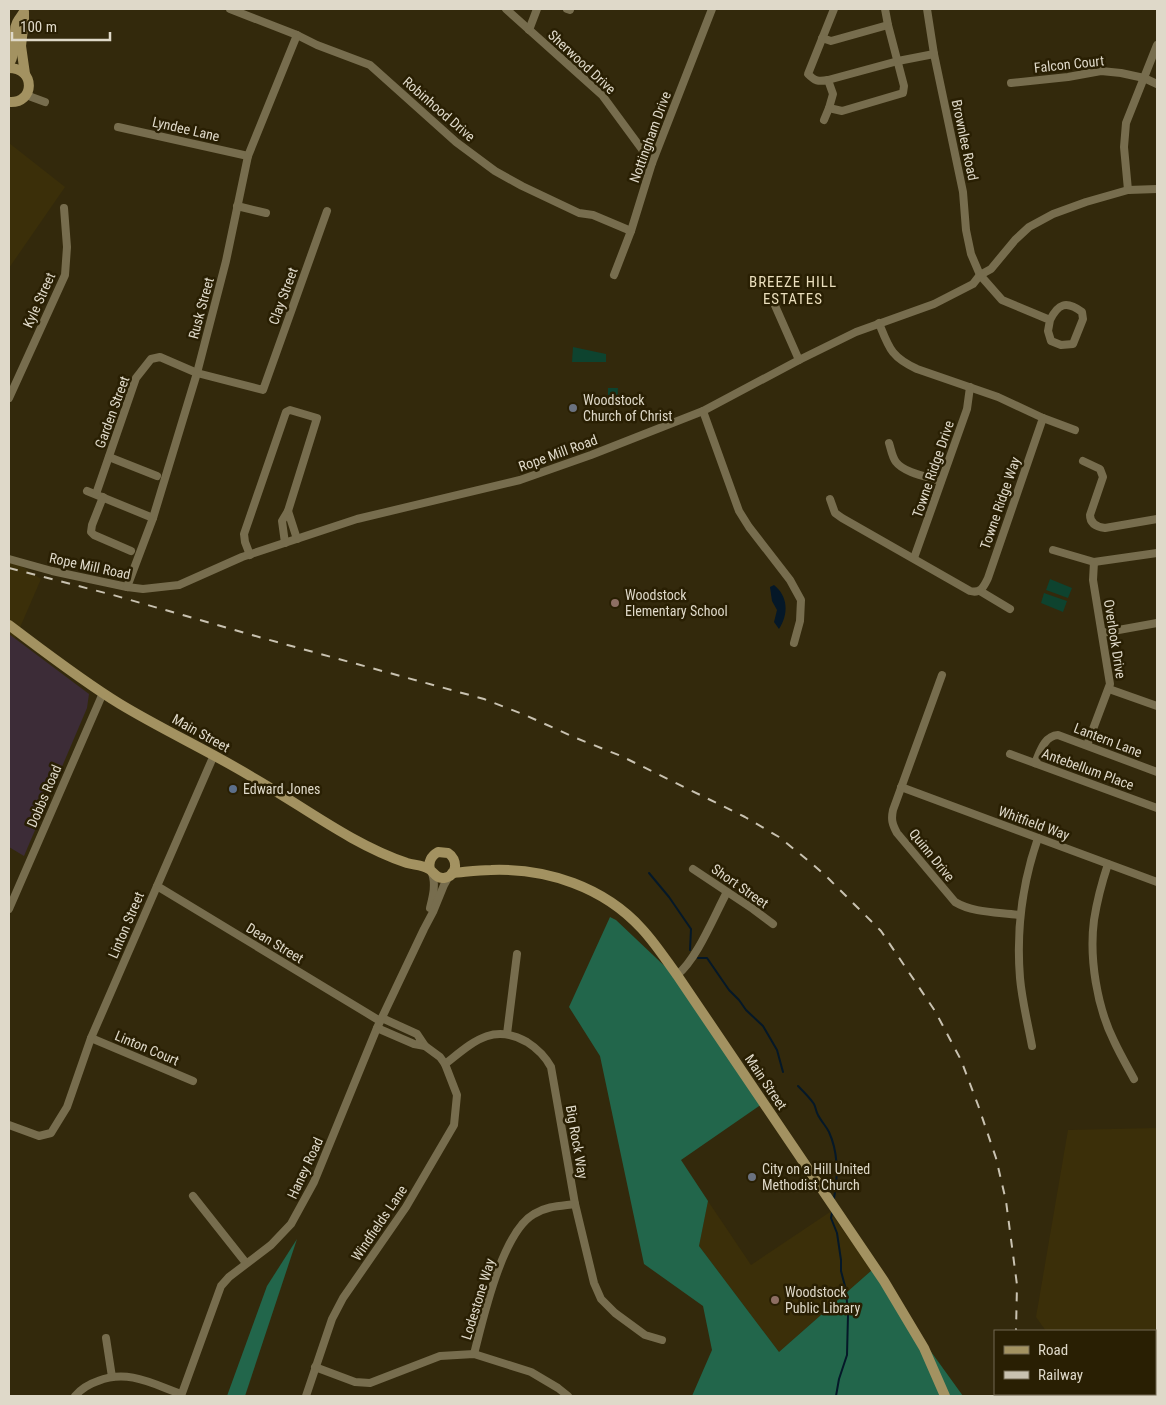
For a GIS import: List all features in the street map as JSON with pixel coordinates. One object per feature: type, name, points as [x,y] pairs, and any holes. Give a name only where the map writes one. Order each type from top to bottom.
[{"type":"main road","points":[[9,54],[18,21],[24,11]]},
{"type":"main road","points":[[10,104],[18,102],[26,95],[29,84],[25,74],[22,46],[24,11]]},
{"type":"main road","points":[[9,64],[14,53],[15,31]]},
{"type":"main road","points":[[9,68],[16,68],[25,74]]},
{"type":"main road","name":"Main Street","points":[[9,625],[121,705],[214,755],[364,845],[431,871],[439,878],[444,878],[451,874],[492,870]]},
{"type":"main road","name":"Main Street","points":[[390,855],[424,859],[445,852],[459,861],[492,870],[549,875],[600,894],[623,910],[641,928],[677,975],[884,1281],[924,1348],[945,1396]]},
{"type":"main road","points":[[431,871],[430,861],[436,854]]},
{"type":"main road","points":[[451,874],[456,866],[453,858]]},
{"type":"street","name":"Robinhood Drive","points":[[230,9],[246,12],[317,45],[370,65],[456,142],[495,171],[522,186],[579,212],[631,231]]},
{"type":"street","name":"Sherwood Drive","points":[[506,9],[602,95],[652,163]]},
{"type":"street","points":[[529,30],[537,9]]},
{"type":"street","name":"Nottingham Drive","points":[[614,275],[631,231],[652,163],[712,9]]},
{"type":"street","points":[[834,9],[808,74],[818,82],[898,61],[934,54]]},
{"type":"street","points":[[829,108],[842,111],[903,93],[904,86],[885,9]]},
{"type":"street","name":"Brownlee Road","points":[[927,9],[934,54],[963,192],[968,242],[980,275]]},
{"type":"street","points":[[822,38],[830,41],[888,25]]},
{"type":"street","name":"Rusk Street","points":[[126,588],[153,518],[197,373],[226,261],[248,156],[297,35]]},
{"type":"street","points":[[1128,190],[1124,147],[1126,123],[1157,46]]},
{"type":"street","name":"Falcon Court","points":[[1011,83],[1068,77],[1101,71],[1144,78],[1157,84]]},
{"type":"street","points":[[824,120],[833,94],[828,80]]},
{"type":"street","points":[[26,95],[45,102]]},
{"type":"street","name":"Lyndee Lane","points":[[118,127],[248,156]]},
{"type":"street","name":"Rope Mill Road","points":[[9,559],[126,588],[143,589],[180,585],[250,555],[357,519],[520,480],[591,455],[703,411],[856,332],[934,304],[974,284],[980,275],[991,269],[1015,240],[1029,227],[1054,214],[1128,190],[1157,189]]},
{"type":"street","points":[[237,206],[266,213]]},
{"type":"street","name":"Kyle Street","points":[[9,398],[64,274],[67,247],[64,208]]},
{"type":"street","name":"Clay Street","points":[[263,390],[327,211]]},
{"type":"street","points":[[980,275],[1002,300],[1050,320]]},
{"type":"street","points":[[773,301],[799,360]]},
{"type":"street","points":[[1064,305],[1073,305],[1082,312],[1083,319],[1073,344],[1061,345],[1051,341],[1048,330],[1050,320],[1055,310],[1064,305]]},
{"type":"street","points":[[879,323],[890,348],[900,360],[916,369],[998,397],[1043,418],[1075,430]]},
{"type":"street","name":"Garden Street","points":[[131,551],[90,532],[109,457],[136,378],[151,359],[160,357],[197,373],[263,390]]},
{"type":"street","name":"Towne Ridge Drive","points":[[914,558],[967,409],[970,387]]},
{"type":"street","points":[[250,555],[244,542],[244,534],[286,412],[290,410],[317,418],[288,510],[282,521],[285,543]]},
{"type":"street","points":[[703,411],[739,510],[749,527],[790,580],[801,600],[800,621],[794,643]]},
{"type":"street","name":"Towne Ridge Way","points":[[980,591],[988,578],[1043,418]]},
{"type":"street","points":[[889,443],[893,458],[900,466],[941,481]]},
{"type":"street","points":[[109,457],[156,476]]},
{"type":"street","points":[[1083,461],[1098,467],[1102,473],[1102,481],[1090,515],[1090,520],[1095,525],[1105,528],[1157,519]]},
{"type":"street","points":[[86,491],[153,518]]},
{"type":"street","points":[[830,499],[835,513],[842,518],[970,591],[975,593],[980,591],[1010,609]]},
{"type":"street","points":[[288,510],[297,539]]},
{"type":"street","points":[[1053,550],[1094,562],[1157,553]]},
{"type":"street","name":"Overlook Drive","points":[[1087,745],[1109,689],[1110,679],[1092,580],[1094,562]]},
{"type":"street","points":[[1102,632],[1157,624]]},
{"type":"street","name":"Quinn Drive","points":[[942,675],[893,810],[892,824],[897,833],[954,902],[966,907],[1020,914]]},
{"type":"street","points":[[1109,689],[1157,706]]},
{"type":"street","name":"Dobbs Road","points":[[9,909],[103,693]]},
{"type":"street","name":"Lantern Lane","points":[[1036,763],[1042,747],[1054,735],[1063,736],[1157,772]]},
{"type":"street","name":"Antebellum Place","points":[[1010,754],[1157,808]]},
{"type":"street","name":"Linton Street","points":[[9,1125],[39,1136],[51,1133],[67,1106],[91,1038],[214,755]]},
{"type":"street","name":"Whitfield Way","points":[[901,787],[1157,882]]},
{"type":"street","points":[[1032,1046],[1020,980],[1020,914],[1029,863],[1038,838]]},
{"type":"street","points":[[1108,864],[1094,921],[1095,973],[1099,996],[1113,1041],[1134,1079]]},
{"type":"street","name":"Short Street","points":[[693,868],[773,924]]},
{"type":"street","name":"Haney Road","points":[[424,929],[434,889],[431,871]]},
{"type":"street","name":"Haney Road","points":[[181,1395],[221,1286],[229,1276],[271,1245],[291,1224],[314,1182],[379,1022],[451,874]]},
{"type":"street","name":"Dean Street","points":[[157,886],[379,1022]]},
{"type":"street","points":[[677,975],[685,968],[693,955],[727,892]]},
{"type":"street","points":[[379,1022],[417,1034],[426,1046],[440,1057],[445,1064],[474,1042],[490,1035],[507,1034],[517,954]]},
{"type":"street","points":[[379,1022],[414,1044],[426,1046]]},
{"type":"street","name":"Big Rock Way","points":[[507,1034],[524,1040],[536,1048],[546,1058],[551,1067],[575,1204],[594,1283],[601,1299],[615,1313],[645,1335],[662,1340]]},
{"type":"street","name":"Linton Court","points":[[91,1038],[193,1081]]},
{"type":"street","name":"Windfields Lane","points":[[306,1396],[332,1319],[339,1305],[406,1207],[454,1125],[457,1096],[445,1064]]},
{"type":"street","points":[[193,1196],[246,1263]]},
{"type":"street","name":"Lodestone Way","points":[[474,1354],[491,1290],[508,1248],[519,1228],[532,1215],[550,1207],[575,1204]]},
{"type":"street","points":[[106,1338],[112,1377]]},
{"type":"street","points":[[315,1367],[355,1382],[370,1383],[440,1356],[474,1354],[530,1372],[568,1396]]},
{"type":"street","points":[[75,1396],[89,1384],[105,1378],[120,1376],[131,1376],[181,1395]]},
{"type":"shaded area","points":[[9,143],[65,187],[9,268]]},
{"type":"shaded area","points":[[9,558],[41,579],[15,639],[9,634]]},
{"type":"shaded area","points":[[9,634],[89,694],[87,708],[24,856],[9,847]]},
{"type":"shaded area","points":[[1157,1128],[1156,1376],[1156,1330],[1045,1330],[1036,1317],[1068,1130]]},
{"type":"shaded area","points":[[708,1201],[751,1265],[830,1212],[872,1270],[779,1352],[699,1246]]},
{"type":"green space","points":[[573,347],[606,354],[606,362],[572,362]]},
{"type":"green space","points":[[608,388],[618,388],[617,406],[608,406]]},
{"type":"green space","points":[[1050,579],[1072,588],[1068,598],[1046,590]]},
{"type":"green space","points":[[1044,593],[1067,601],[1063,612],[1041,603]]},
{"type":"green space","points":[[610,917],[616,920],[673,974],[762,1104],[681,1160],[708,1201],[699,1246],[779,1352],[872,1270],[963,1396],[692,1396],[712,1350],[703,1306],[644,1264],[600,1056],[569,1007]]},
{"type":"green space","points":[[297,1239],[245,1396],[227,1396],[267,1286]]},
{"type":"water","points":[[774,585],[782,594],[786,606],[779,629],[774,622],[777,610],[772,601],[770,587]]},
{"type":"waterway","points":[[649,873],[669,897],[691,929],[690,950]]},
{"type":"waterway","points":[[698,958],[707,958],[729,990],[763,1026],[777,1050],[783,1072]]},
{"type":"waterway","points":[[798,1086],[814,1104],[817,1114],[828,1130],[832,1140],[836,1165],[834,1198]]},
{"type":"waterway","points":[[832,1213],[831,1218],[837,1233],[841,1271],[846,1290],[848,1315],[847,1355],[839,1379],[836,1396]]},
{"type":"railway","points":[[9,568],[113,595],[484,699],[621,756],[745,817],[779,837],[826,876],[881,931],[935,1011],[961,1060],[996,1158],[1006,1201],[1017,1285],[1016,1330]]},
{"type":"place","name":"Woodstock Church of Christ","points":[[573,408]]},
{"type":"place","name":"Woodstock Elementary School","points":[[615,603]]},
{"type":"place","name":"Edward Jones","points":[[233,789]]},
{"type":"place","name":"City on a Hill United Methodist Church","points":[[752,1177]]},
{"type":"place","name":"Woodstock Public Library","points":[[775,1300]]},
{"type":"district","name":"BREEZE HILL ESTATES","points":[[793,290]]}]
